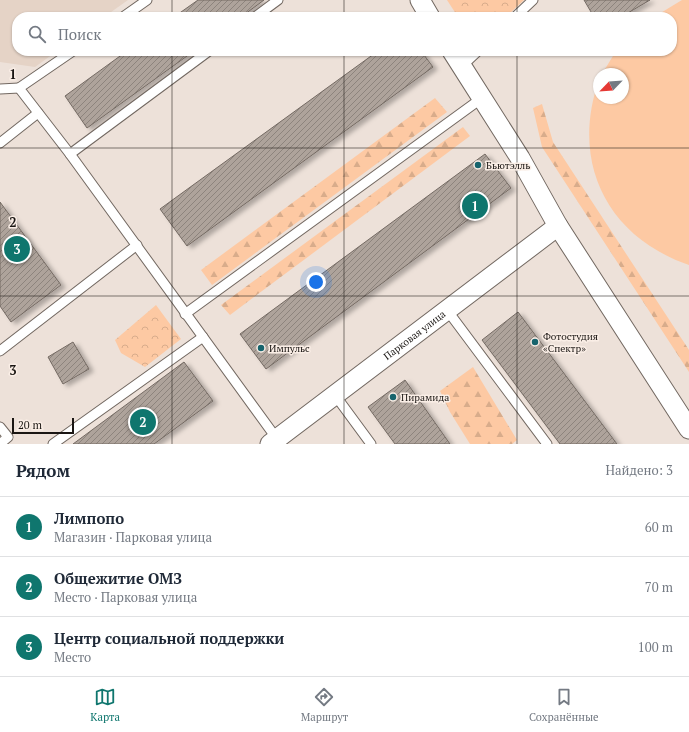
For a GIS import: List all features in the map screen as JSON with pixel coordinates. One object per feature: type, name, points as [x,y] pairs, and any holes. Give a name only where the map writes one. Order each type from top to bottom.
[{"type":"street","points":[[420,0],[427,12]]},
{"type":"street","points":[[457,59],[482,98],[558,226],[689,429]]},
{"type":"street","name":"Парковая улица","points":[[273,441],[558,226]]},
{"type":"lane","points":[[130,12],[147,0]]},
{"type":"lane","points":[[262,12],[278,0]]},
{"type":"lane","points":[[520,12],[533,0]]},
{"type":"lane","points":[[0,89],[19,88],[66,56]]},
{"type":"lane","points":[[70,154],[203,56]]},
{"type":"lane","points":[[19,88],[137,245],[185,314],[203,337],[273,441]]},
{"type":"lane","points":[[185,314],[482,98]]},
{"type":"lane","points":[[0,143],[38,113]]},
{"type":"lane","points":[[0,351],[137,245]]},
{"type":"lane","points":[[447,310],[546,444]]},
{"type":"lane","points":[[53,444],[203,337]]},
{"type":"lane","points":[[335,395],[371,444]]},
{"type":"lane","points":[[0,427],[8,437],[0,444]]},
{"type":"shaded area","points":[[0,0],[128,0],[111,12],[12,12],[12,56],[50,56],[35,67],[0,62]]},
{"type":"green space","points":[[447,0],[524,0],[511,12],[455,12]]},
{"type":"green space","points":[[682,0],[689,0],[689,265],[660,252],[636,236],[617,216],[602,193],[593,167],[589,140],[593,102],[593,104],[629,104],[629,68],[606,68],[613,56],[677,56],[677,12],[662,12]]},
{"type":"green space","points":[[435,98],[447,112],[212,285],[201,270]]},
{"type":"green space","points":[[542,104],[553,142],[689,350],[689,372],[542,147],[533,108]]},
{"type":"green space","points":[[463,127],[470,136],[230,315],[221,305]]},
{"type":"green space","points":[[156,305],[181,339],[145,367],[121,353],[115,340]]},
{"type":"green space","points":[[473,367],[517,440],[512,444],[470,444],[450,412],[440,391]]},
{"type":"building","points":[[198,0],[264,0],[248,12],[181,12]]},
{"type":"building","points":[[584,0],[650,0],[630,12],[591,12]]},
{"type":"building","points":[[120,56],[187,56],[87,128],[65,96]]},
{"type":"building","points":[[371,56],[425,56],[433,67],[187,246],[160,209]]},
{"type":"building","points":[[485,154],[511,188],[266,369],[240,334]]},
{"type":"building","points":[[0,202],[61,285],[11,322],[0,306]]},
{"type":"building","points":[[518,312],[617,444],[560,444],[482,340]]},
{"type":"building","points":[[73,342],[89,369],[63,384],[48,357]]},
{"type":"building","points":[[184,362],[213,401],[154,444],[73,444]]},
{"type":"building","points":[[405,380],[450,444],[395,444],[368,407]]},
{"type":"place","name":"Бьютэлль","points":[[478,165]]},
{"type":"place","name":"Лимпопо","points":[[475,206]]},
{"type":"place","name":"Центр социальной поддержки","points":[[17,249]]},
{"type":"place","name":"Фотостудия «Спектр»","points":[[535,342]]},
{"type":"place","name":"Импульс","points":[[261,348]]},
{"type":"place","name":"Пирамида","points":[[393,397]]},
{"type":"place","name":"Общежитие ОМЗ","points":[[143,422]]}]
